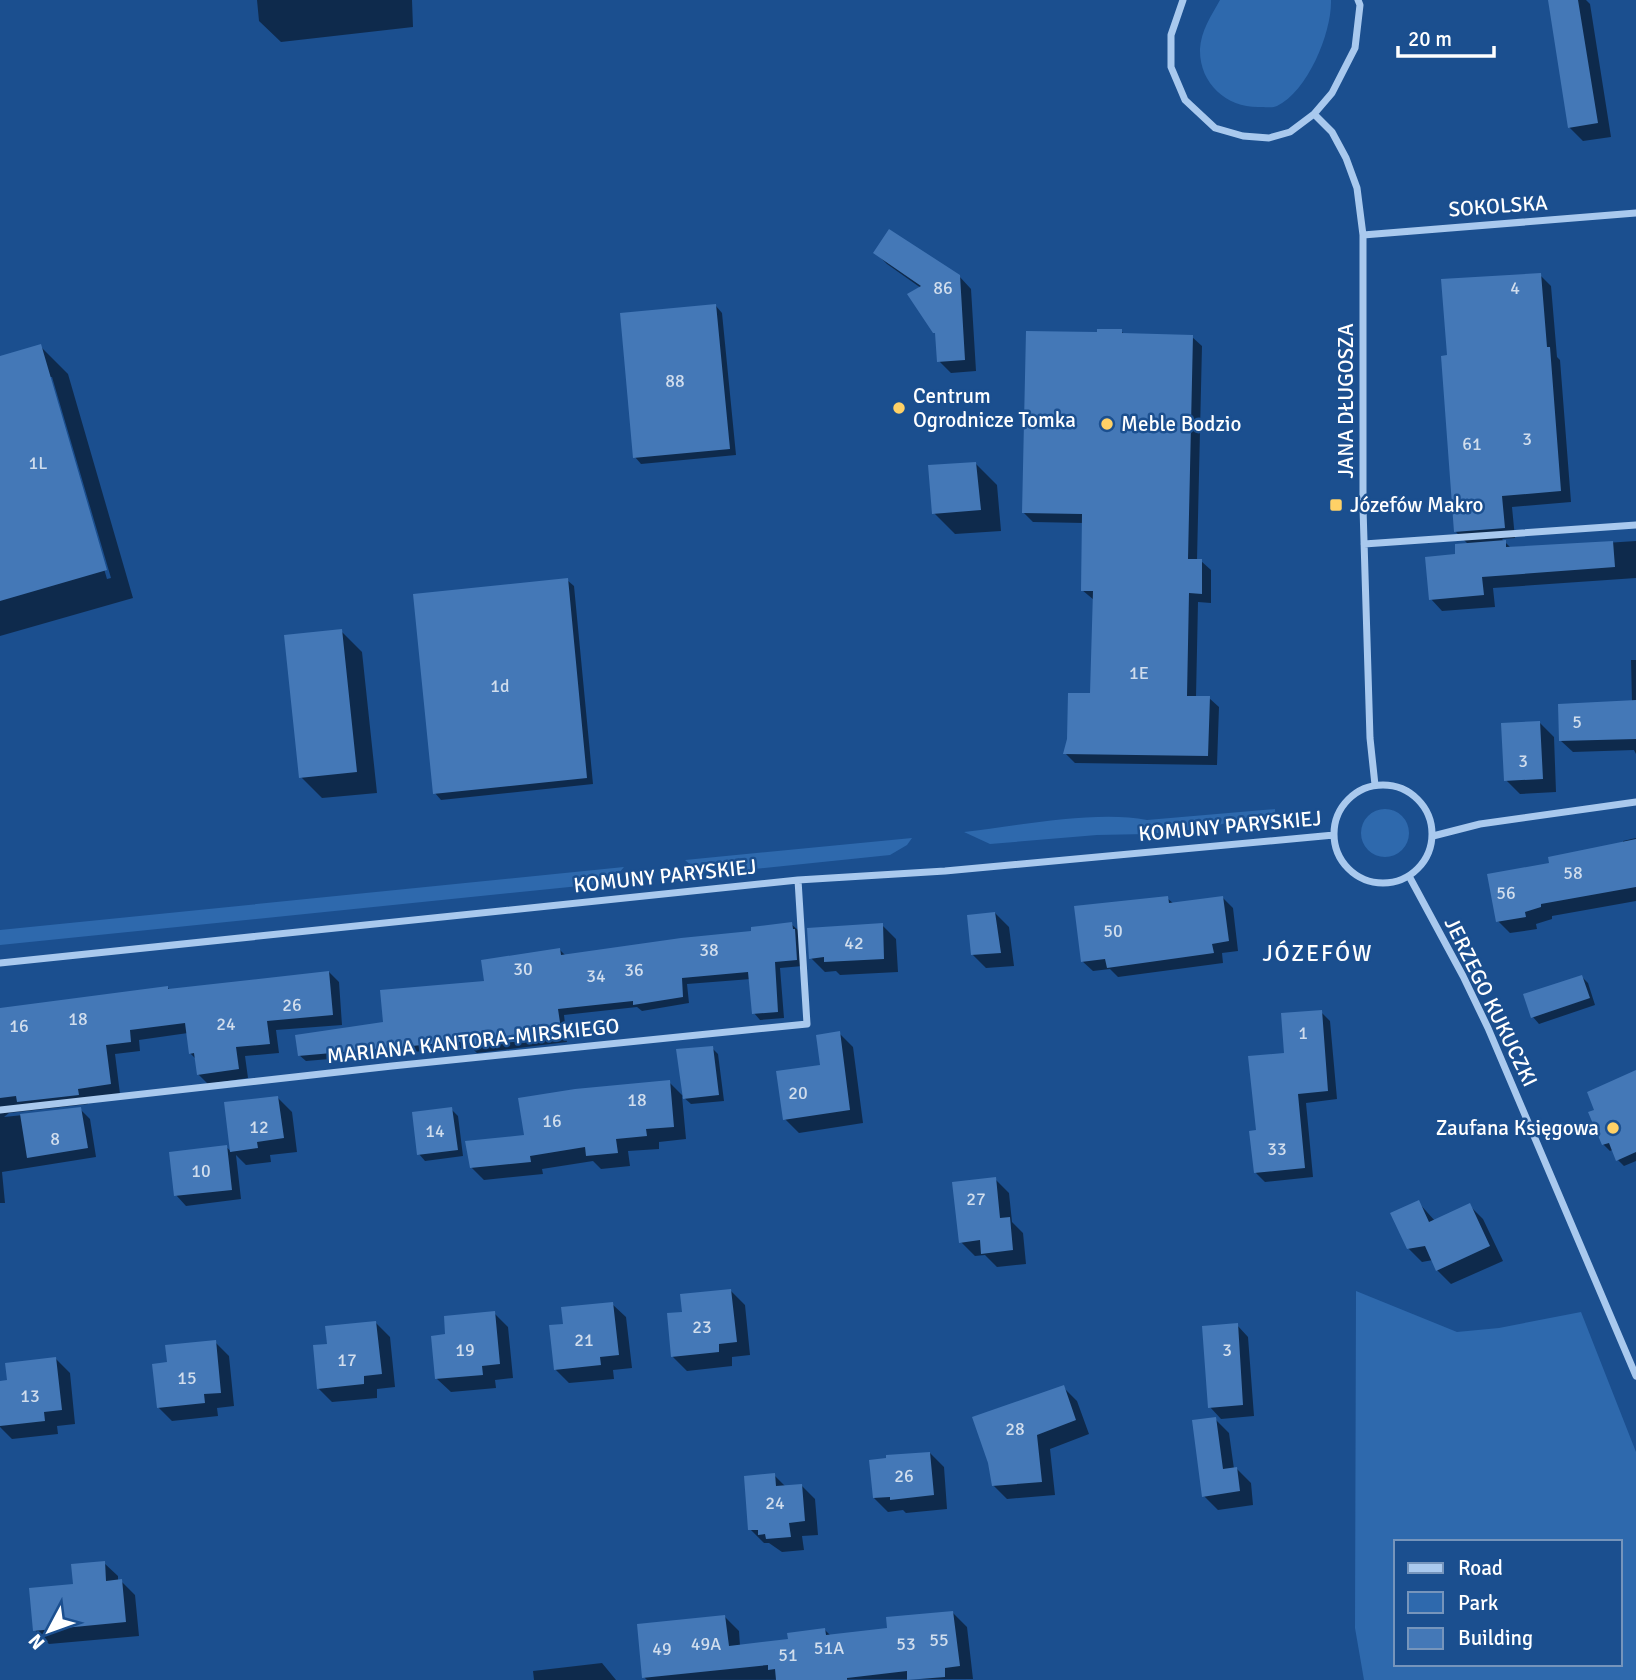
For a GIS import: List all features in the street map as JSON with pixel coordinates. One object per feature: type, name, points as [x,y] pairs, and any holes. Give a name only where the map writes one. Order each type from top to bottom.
[{"type":"street","points":[[1183,0],[1171,35],[1171,67],[1185,100],[1215,128],[1243,136],[1269,138],[1290,132],[1314,114],[1332,93],[1355,48],[1360,5],[1358,0]]},
{"type":"street","name":"JANA DŁUGOSZA","points":[[1314,114],[1332,132],[1346,158],[1357,188],[1363,235],[1364,544],[1370,738],[1375,785]]},
{"type":"street","name":"SOKOLSKA","points":[[1363,235],[1636,212]]},
{"type":"street","points":[[1364,544],[1636,525]]},
{"type":"street","points":[[1375,785],[1397,786],[1417,797],[1427,809],[1432,823],[1433,836],[1426,860],[1409,877],[1383,884],[1355,875],[1344,864],[1334,835],[1335,821],[1350,797],[1361,789],[1375,785]]},
{"type":"street","points":[[1433,836],[1480,824],[1636,802]]},
{"type":"street","name":"KOMUNY PARYSKIEJ","points":[[0,962],[798,880],[945,871],[1334,835]]},
{"type":"street","name":"JERZEGO KUKUCZKI","points":[[1409,877],[1463,976],[1494,1041],[1636,1376]]},
{"type":"street","name":"MARIANA KANTORA-MIRSKIEGO","points":[[0,1110],[392,1066],[807,1024],[798,880]]},
{"type":"green space","points":[[1220,0],[1331,0],[1323,44],[1316,59],[1299,88],[1277,106],[1250,107],[1238,104],[1218,92],[1204,73],[1200,49],[1202,36]]},
{"type":"green space","points":[[1275,809],[1275,813],[1207,828],[1147,834],[1097,835],[990,844],[964,832],[1081,818],[1127,817],[1147,820]]},
{"type":"green space","points":[[1385,809],[1402,816],[1409,833],[1402,850],[1385,857],[1368,850],[1361,833],[1368,816]]},
{"type":"green space","points":[[912,838],[907,845],[890,855],[716,873],[692,866],[685,860]]},
{"type":"green space","points":[[624,867],[618,874],[599,884],[0,945],[0,930]]},
{"type":"green space","points":[[1356,1291],[1457,1332],[1499,1328],[1581,1312],[1636,1452],[1636,1680],[1364,1680],[1355,1628]]},
{"type":"building","points":[[1548,0],[1578,0],[1598,123],[1568,128]]},
{"type":"building","points":[[889,229],[960,275],[965,360],[937,362],[935,333],[907,294],[921,286],[873,253]]},
{"type":"building","points":[[1541,273],[1547,347],[1550,347],[1561,491],[1502,496],[1505,528],[1454,532],[1441,356],[1447,355],[1441,279]]},
{"type":"building","points":[[716,304],[730,449],[633,458],[620,313]]},
{"type":"building","points":[[1097,329],[1122,329],[1122,333],[1193,335],[1188,559],[1202,559],[1202,594],[1189,593],[1187,696],[1210,696],[1208,756],[1063,754],[1067,739],[1068,693],[1090,693],[1093,591],[1081,591],[1082,514],[1022,513],[1026,331],[1097,332]]},
{"type":"building","points":[[41,344],[107,570],[0,601],[0,356]]},
{"type":"building","points":[[976,462],[981,510],[932,514],[928,465]]},
{"type":"building","points":[[1506,540],[1506,547],[1613,541],[1615,567],[1482,577],[1484,595],[1429,600],[1425,557],[1455,554],[1455,544]]},
{"type":"building","points":[[568,578],[587,778],[433,794],[413,594]]},
{"type":"building","points":[[342,629],[357,772],[299,778],[284,635]]},
{"type":"building","points":[[1636,700],[1636,739],[1559,741],[1558,704]]},
{"type":"building","points":[[1540,721],[1543,779],[1504,781],[1501,723]]},
{"type":"building","points":[[1636,839],[1636,887],[1541,904],[1541,907],[1525,912],[1526,917],[1496,922],[1487,874],[1549,863],[1548,857]]},
{"type":"building","points":[[1168,896],[1169,903],[1223,896],[1229,941],[1212,944],[1214,953],[1107,968],[1105,959],[1081,962],[1074,906]]},
{"type":"building","points":[[995,912],[1001,953],[971,955],[967,915]]},
{"type":"building","points":[[792,922],[797,960],[775,962],[778,1012],[752,1014],[748,972],[682,978],[683,997],[633,1005],[633,1001],[558,1009],[562,1036],[469,1047],[468,1041],[298,1056],[295,1035],[383,1022],[380,990],[484,981],[481,960],[560,948],[561,955],[751,931],[751,927]]},
{"type":"building","points":[[883,923],[884,959],[824,962],[824,957],[809,959],[807,928]]},
{"type":"building","points":[[329,971],[333,1015],[267,1021],[270,1044],[236,1047],[239,1069],[197,1075],[194,1053],[189,1054],[185,1023],[130,1030],[131,1042],[106,1045],[111,1084],[78,1089],[79,1095],[17,1102],[16,1096],[0,1098],[0,1008],[168,986],[168,989]]},
{"type":"building","points":[[1582,975],[1590,998],[1531,1018],[1523,994]]},
{"type":"building","points":[[1322,1010],[1328,1091],[1298,1094],[1305,1168],[1254,1173],[1249,1131],[1256,1130],[1248,1056],[1284,1053],[1281,1013]]},
{"type":"building","points":[[840,1031],[850,1110],[783,1120],[776,1071],[820,1065],[816,1035]]},
{"type":"building","points":[[713,1046],[719,1095],[683,1099],[676,1049]]},
{"type":"building","points":[[1636,1070],[1636,1152],[1616,1161],[1609,1143],[1602,1145],[1588,1112],[1594,1110],[1587,1092]]},
{"type":"building","points":[[670,1080],[674,1127],[646,1129],[647,1136],[616,1139],[618,1153],[586,1156],[585,1147],[530,1156],[531,1162],[470,1168],[465,1141],[524,1135],[518,1098],[575,1089]]},
{"type":"building","points":[[278,1096],[284,1138],[257,1142],[258,1148],[230,1152],[224,1102]]},
{"type":"building","points":[[81,1107],[88,1148],[27,1158],[20,1114]]},
{"type":"building","points":[[452,1107],[458,1150],[417,1155],[412,1112]]},
{"type":"building","points":[[227,1145],[232,1190],[174,1196],[169,1152]]},
{"type":"building","points":[[996,1177],[1000,1218],[1010,1217],[1013,1250],[981,1254],[980,1240],[959,1243],[952,1182]]},
{"type":"building","points":[[1419,1200],[1429,1222],[1470,1203],[1490,1246],[1436,1271],[1425,1246],[1407,1249],[1390,1213]]},
{"type":"building","points":[[731,1289],[737,1342],[719,1344],[719,1352],[671,1357],[667,1313],[682,1312],[680,1294]]},
{"type":"building","points":[[613,1302],[619,1355],[600,1357],[601,1365],[554,1370],[549,1325],[563,1324],[561,1307]]},
{"type":"building","points":[[495,1311],[500,1364],[482,1366],[483,1375],[435,1379],[431,1336],[445,1334],[444,1316]]},
{"type":"building","points":[[376,1321],[382,1374],[364,1376],[364,1384],[317,1389],[313,1345],[327,1344],[325,1326]]},
{"type":"building","points":[[1238,1323],[1243,1405],[1208,1408],[1202,1326]]},
{"type":"building","points":[[216,1340],[221,1393],[204,1394],[205,1403],[157,1408],[152,1364],[167,1362],[165,1345]]},
{"type":"building","points":[[56,1357],[62,1410],[44,1412],[45,1421],[0,1426],[0,1381],[7,1380],[5,1363]]},
{"type":"building","points":[[1064,1385],[1076,1420],[1037,1435],[1042,1482],[992,1486],[988,1463],[972,1417]]},
{"type":"building","points":[[1216,1417],[1223,1469],[1237,1467],[1240,1491],[1202,1497],[1192,1420]]},
{"type":"building","points":[[930,1452],[934,1495],[890,1500],[890,1497],[873,1498],[869,1460],[886,1458],[886,1455]]},
{"type":"building","points":[[775,1473],[776,1486],[802,1484],[805,1521],[789,1523],[791,1537],[766,1539],[765,1534],[758,1535],[758,1530],[748,1530],[744,1476]]},
{"type":"building","points":[[105,1561],[106,1581],[122,1579],[126,1622],[33,1631],[29,1588],[73,1584],[71,1564]]},
{"type":"building","points":[[953,1611],[960,1666],[945,1668],[945,1677],[907,1680],[907,1671],[847,1680],[776,1680],[775,1669],[768,1670],[768,1665],[642,1678],[637,1624],[725,1615],[729,1646],[788,1639],[787,1633],[825,1628],[826,1635],[887,1628],[886,1617]]},
{"type":"place","name":"Centrum Ogrodnicze Tomka","points":[[899,408]]},
{"type":"place","name":"Meble Bodzio","points":[[1107,424]]},
{"type":"place","name":"Józefów Makro","points":[[1336,505]]},
{"type":"place","name":"Zaufana Księgowa","points":[[1613,1128]]},
{"type":"district","name":"JÓZEFÓW","points":[[1318,953]]}]
